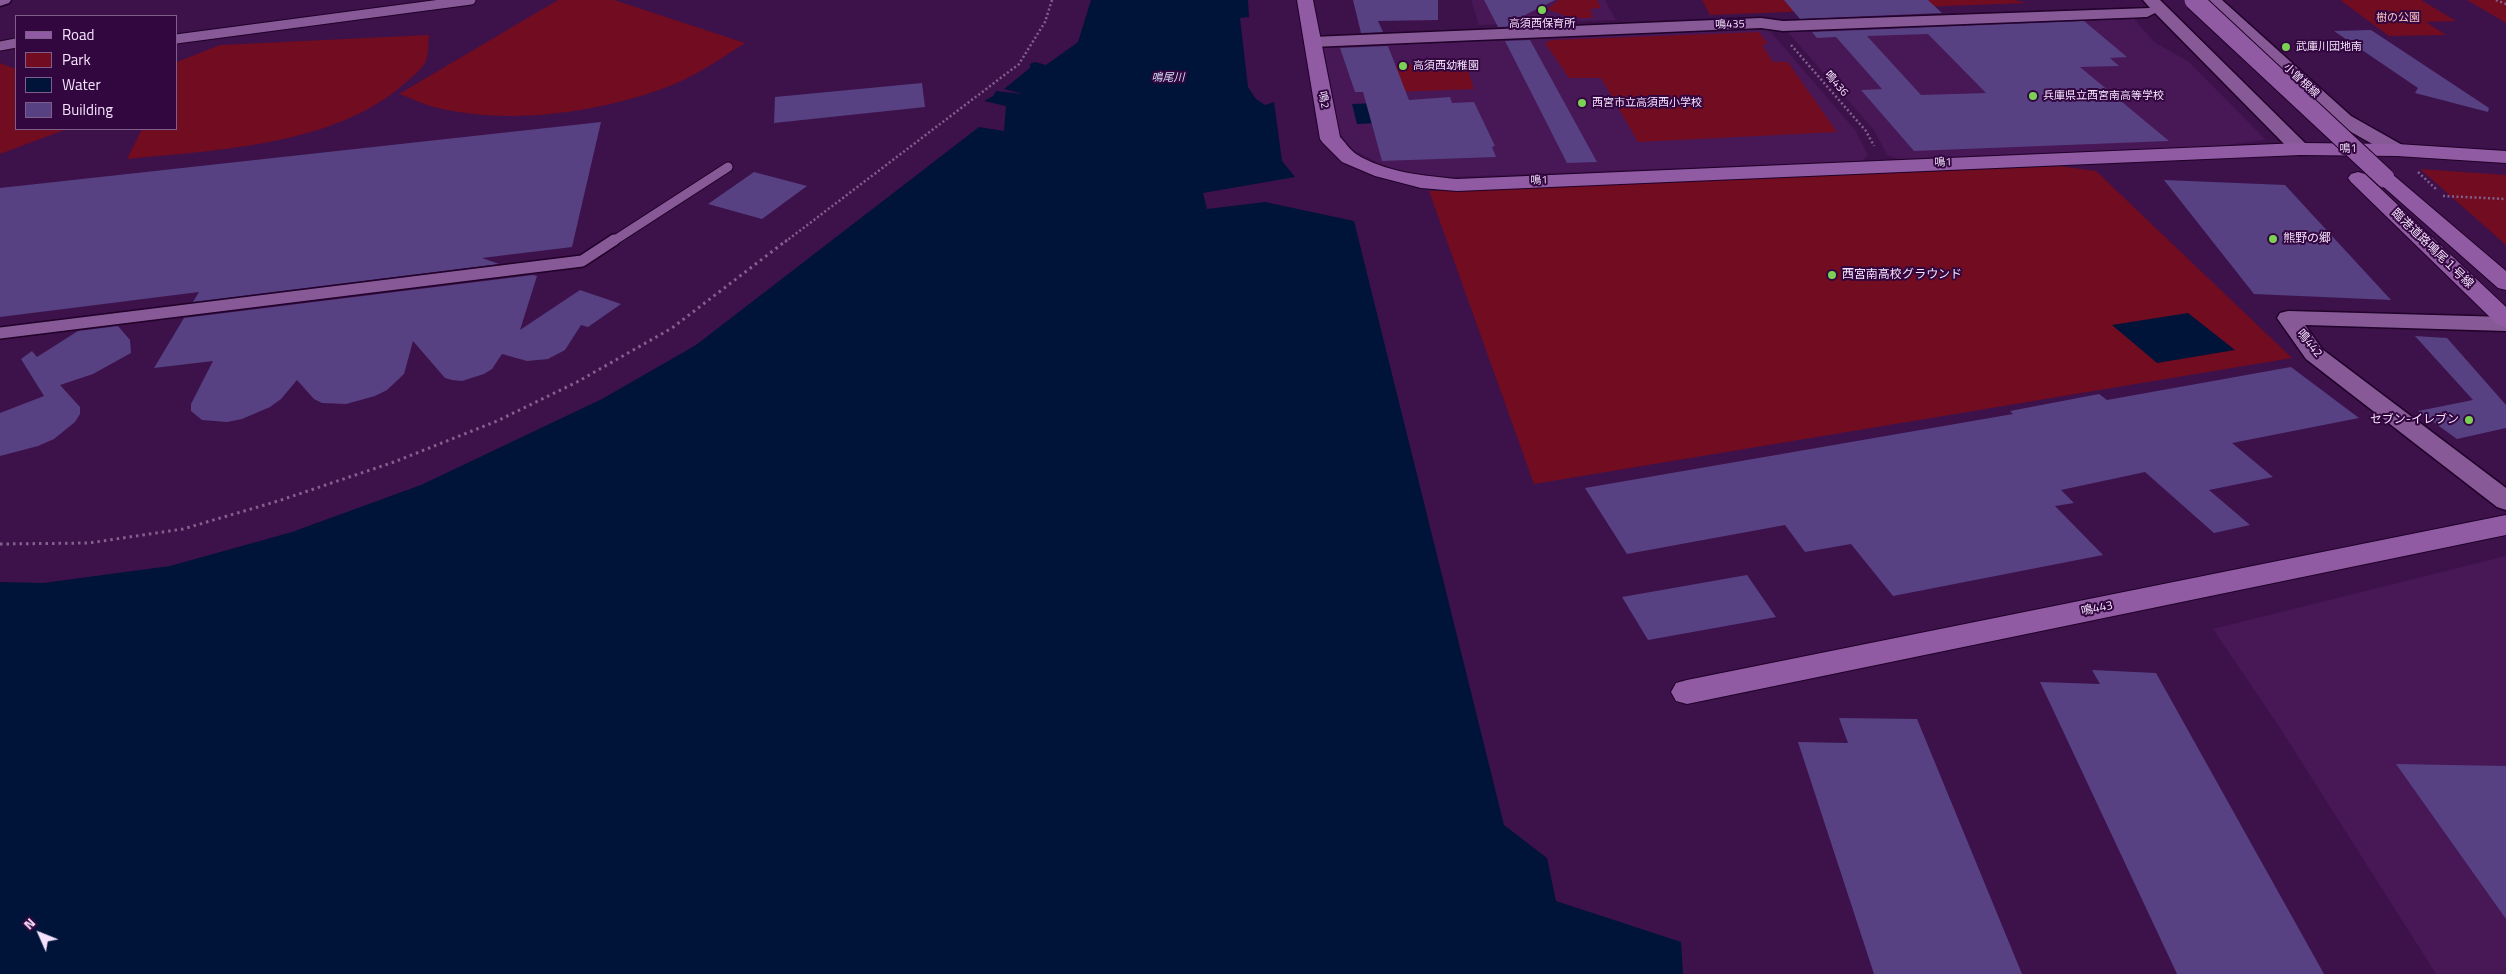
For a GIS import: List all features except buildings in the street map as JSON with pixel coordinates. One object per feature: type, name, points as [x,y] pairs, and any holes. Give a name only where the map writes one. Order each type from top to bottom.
[{"type":"street","name":"鳴2","points":[[1305,0],[1330,139],[1349,158],[1382,172]]},
{"type":"street","name":"臨港道路鳴尾１号線","points":[[2172,0],[2506,320]]},
{"type":"street","name":"臨港道路鳴尾１号線","points":[[2194,0],[2385,178],[2506,283]]},
{"type":"street","name":"小曽根線","points":[[2213,0],[2344,120],[2397,150]]},
{"type":"street","name":"鳴435","points":[[1312,42],[1761,24],[1775,25],[2149,6]]},
{"type":"street","points":[[2149,6],[2300,149]]},
{"type":"street","name":"鳴1","points":[[1382,172],[1421,182],[1457,184],[2300,149],[2397,150],[2506,157]]},
{"type":"street","name":"鳴442","points":[[2506,324],[2288,318],[2314,354],[2506,501]]},
{"type":"street","name":"鳴443","points":[[1687,692],[2506,525]]},
{"type":"lane","points":[[178,39],[471,0]]},
{"type":"lane","points":[[0,46],[15,43]]},
{"type":"lane","points":[[0,334],[582,261],[728,167]]},
{"type":"path","points":[[0,544],[89,543],[183,529],[278,501],[394,462],[497,421],[577,382],[672,328],[1019,64],[1045,22],[1052,0]]},
{"type":"path","points":[[2496,0],[2506,4]]},
{"type":"path","name":"鳴436","points":[[1775,25],[1866,131],[1885,166]]},
{"type":"path","points":[[2421,167],[2413,167],[2443,196],[2447,205]]},
{"type":"path","points":[[2443,196],[2506,199]]},
{"type":"shaded area","name":"高須西保育所","points":[[1471,0],[1605,0],[1616,20],[1479,25]]},
{"type":"shaded area","name":"兵庫県立西宮南高等学校","points":[[2123,16],[2134,19],[2154,42],[2189,62],[2266,140],[2219,146],[1899,159],[1887,155],[1874,130],[1784,28]]},
{"type":"shaded area","name":"西宮市立高須西小学校","points":[[1757,26],[1769,30],[1855,130],[1868,155],[1862,161],[1450,177],[1407,173],[1379,163],[1353,150],[1339,133],[1320,47],[1327,43]]},
{"type":"shaded area","points":[[2506,556],[2506,974],[2436,974],[2280,728],[2213,629]]},
{"type":"green space","points":[[558,0],[614,0],[745,43],[703,70],[670,86],[632,98],[576,111],[518,116],[490,115],[434,107],[399,94]]},
{"type":"green space","points":[[1559,0],[1597,0],[1601,8],[1590,9],[1593,18],[1571,18],[1547,9]]},
{"type":"green space","points":[[1702,0],[2014,0],[2027,3],[1710,15]]},
{"type":"green space","name":"樹の公園","points":[[2340,0],[2421,0],[2456,21],[2426,22],[2446,35],[2389,36]]},
{"type":"green space","points":[[2467,0],[2506,0],[2506,23]]},
{"type":"green space","points":[[1759,32],[1768,44],[1762,45],[1773,62],[1788,62],[1837,132],[1638,142],[1601,78],[1569,78],[1545,43],[1551,40]]},
{"type":"green space","points":[[429,35],[426,61],[422,67],[405,83],[377,104],[345,120],[310,132],[236,148],[127,159],[142,130],[178,130],[178,62],[220,45]]},
{"type":"green space","points":[[1465,61],[1474,89],[1393,92],[1387,66]]},
{"type":"green space","points":[[0,63],[15,69],[15,130],[64,130],[0,154]]},
{"type":"green space","name":"西宮南高校グラウンド","points":[[2059,166],[2096,171],[2292,358],[1534,484],[1429,191]]},
{"type":"green space","points":[[2420,169],[2506,175],[2506,245]]},
{"type":"water","name":"鳴尾川","points":[[1091,0],[1248,0],[1249,17],[1240,18],[1248,87],[1256,99],[1265,105],[1274,102],[1282,161],[1295,177],[1203,193],[1207,209],[1265,202],[1354,221],[1504,825],[1547,858],[1556,901],[1681,942],[1683,974],[0,974],[0,582],[43,583],[170,566],[292,532],[421,485],[602,399],[696,345],[979,127],[1004,131],[1006,106],[984,101],[993,96],[996,91],[1023,94],[1004,89],[1030,68],[1030,64],[1035,62],[1046,65],[1078,42]]},
{"type":"water","points":[[1422,101],[1429,121],[1357,124],[1352,104]]},
{"type":"water","points":[[2188,313],[2235,350],[2157,363],[2112,325]]},
{"type":"place","name":"高須西保育所","points":[[1542,10]]},
{"type":"place","name":"武庫川団地南","points":[[2286,47]]},
{"type":"place","name":"高須西幼稚園","points":[[1403,66]]},
{"type":"place","name":"兵庫県立西宮南高等学校","points":[[2033,96]]},
{"type":"place","name":"西宮市立高須西小学校","points":[[1582,103]]},
{"type":"place","name":"熊野の郷","points":[[2273,239]]},
{"type":"place","name":"西宮南高校グラウンド","points":[[1832,275]]},
{"type":"place","name":"セブン-イレブン","points":[[2469,420]]}]
